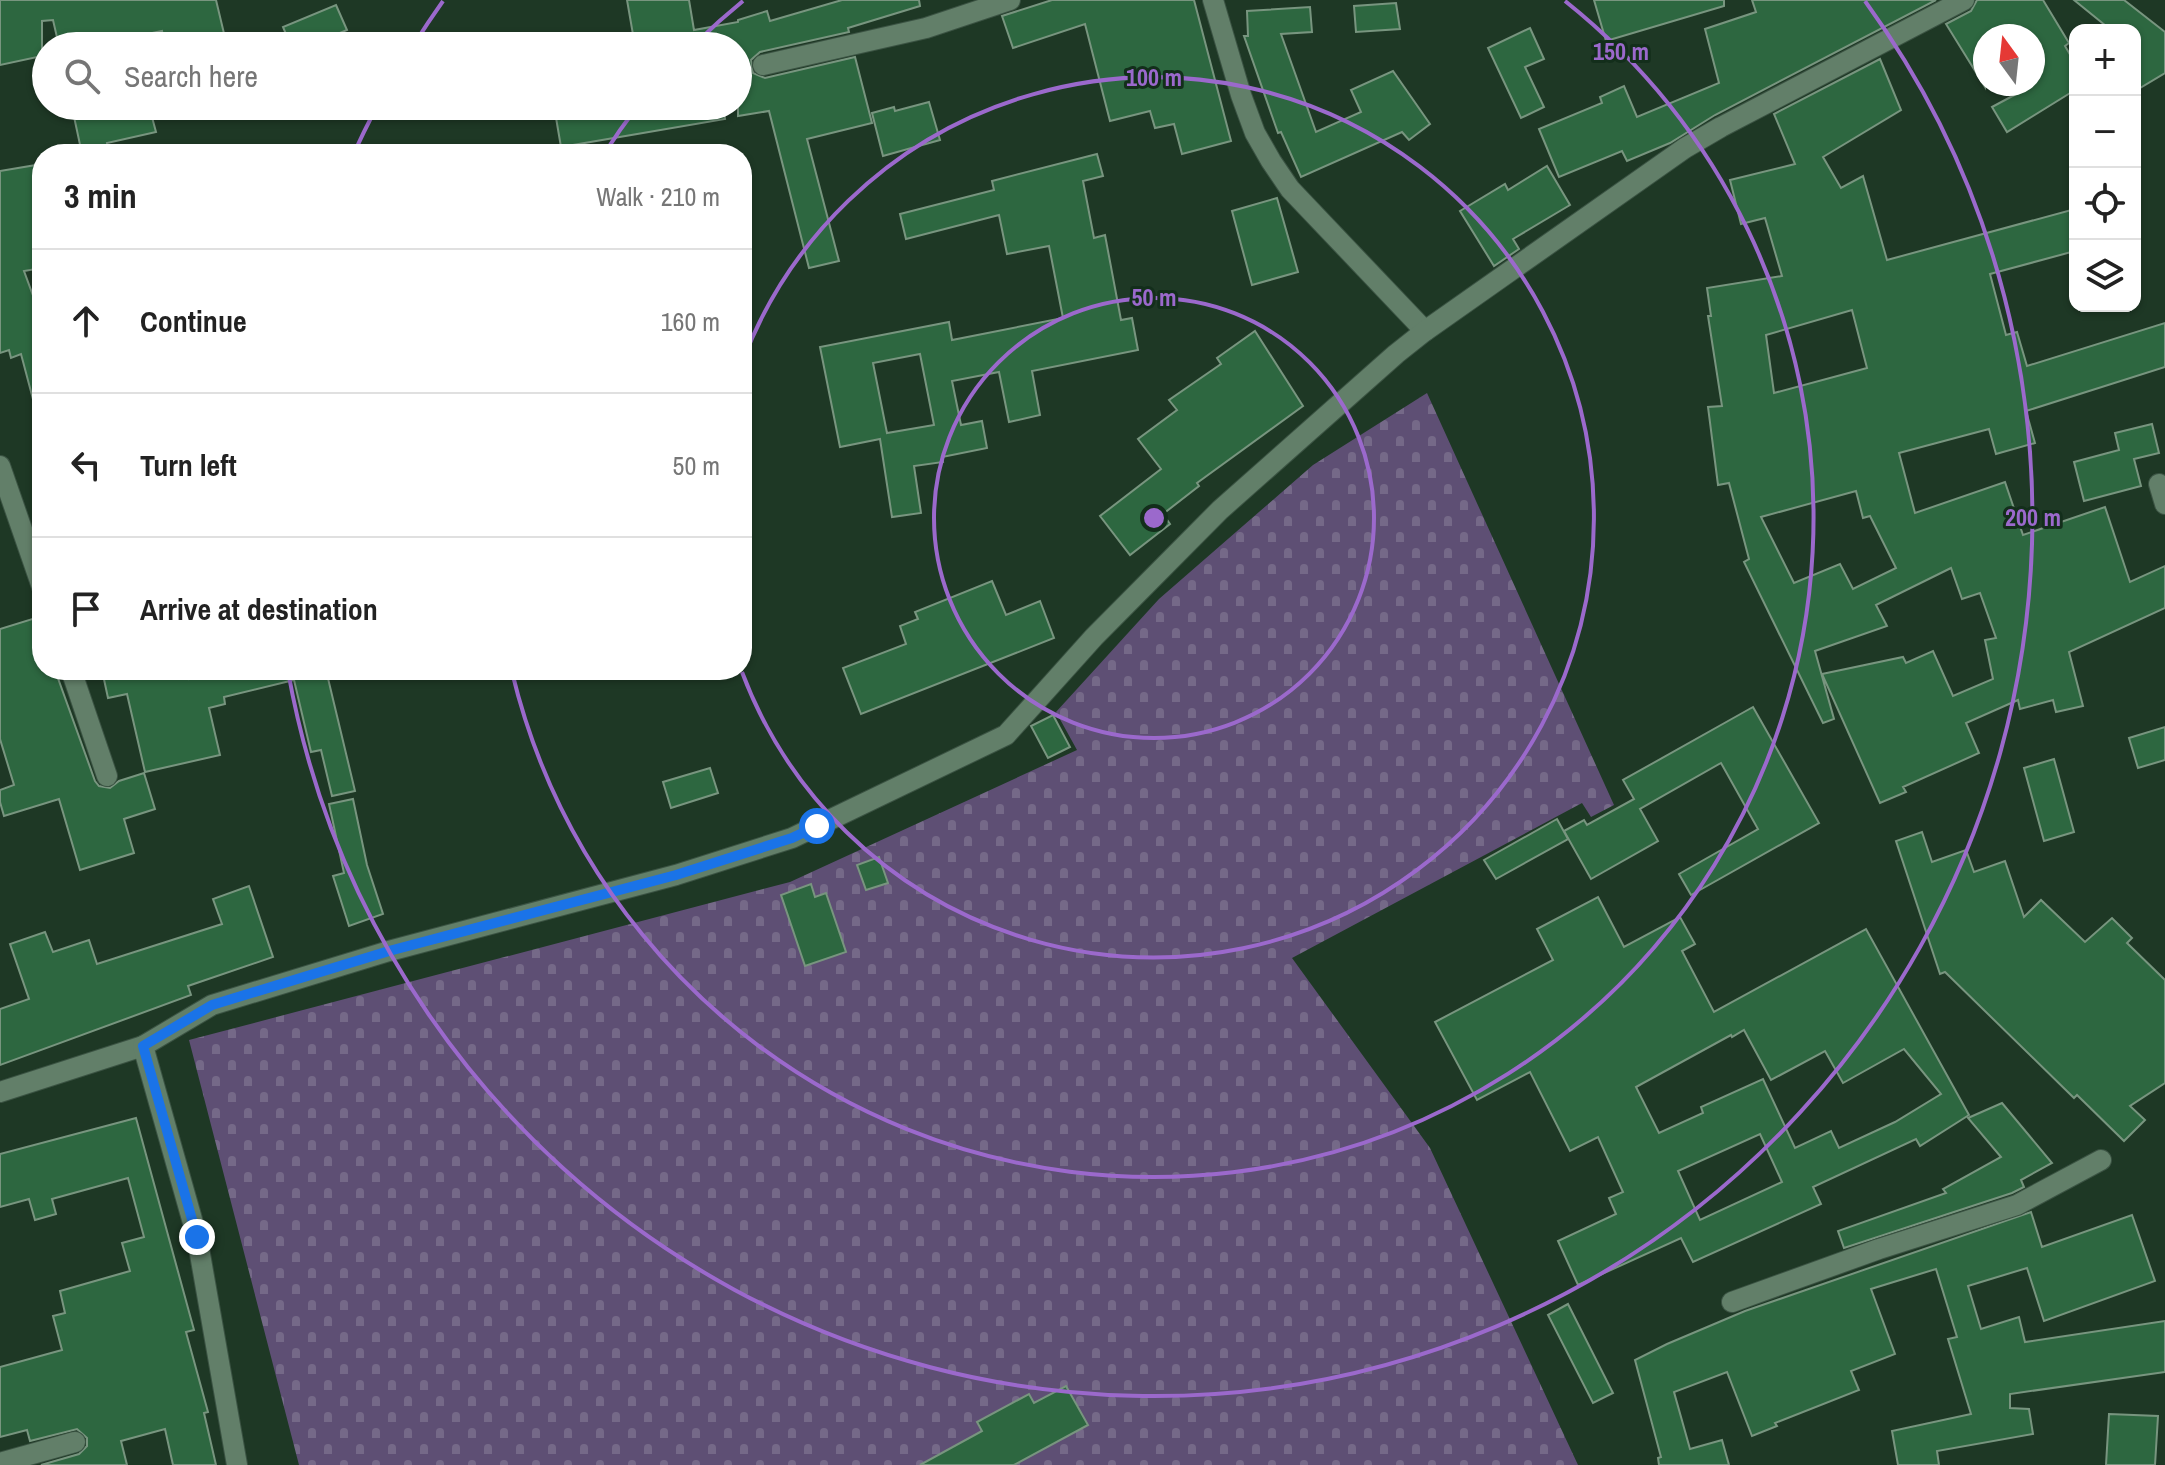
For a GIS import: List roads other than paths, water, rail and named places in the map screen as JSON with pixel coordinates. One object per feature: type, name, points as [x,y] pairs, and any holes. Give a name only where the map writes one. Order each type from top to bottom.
[{"type":"street","points":[[763,65],[926,28],[1010,0]]},
{"type":"street","points":[[1213,0],[1241,95],[1255,133],[1271,161],[1290,189],[1425,331]]},
{"type":"street","points":[[0,1092],[143,1046],[212,1005],[389,951],[676,875],[792,838],[1006,735],[1094,637],[1220,510],[1425,331],[1685,148],[1964,0]]},
{"type":"street","points":[[0,466],[32,558]]},
{"type":"street","points":[[74,680],[107,776]]},
{"type":"street","points":[[143,1046],[197,1237],[237,1465]]},
{"type":"street","points":[[1732,1302],[1879,1249],[2017,1205],[2101,1160]]},
{"type":"street","points":[[0,1463],[75,1442]]}]
